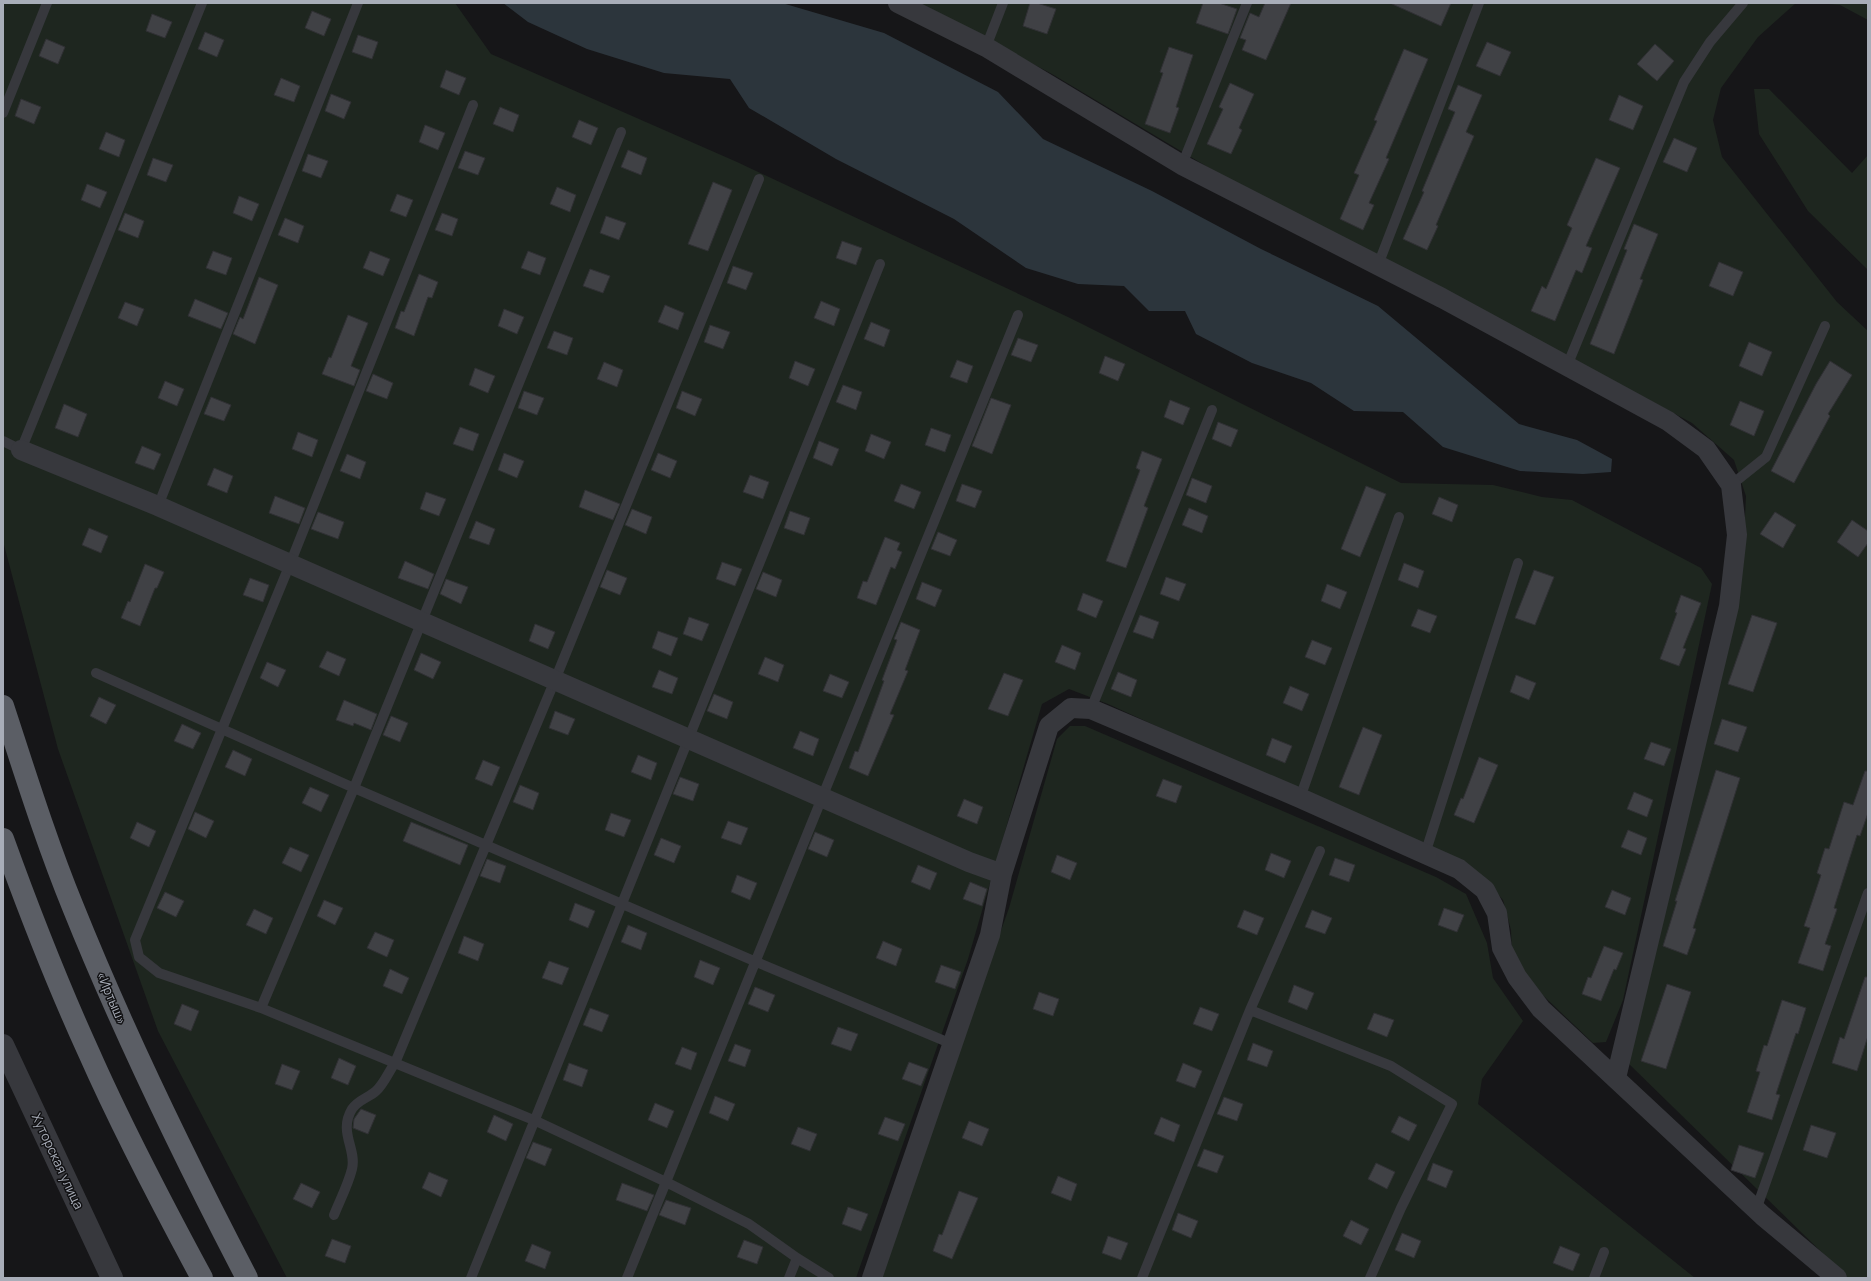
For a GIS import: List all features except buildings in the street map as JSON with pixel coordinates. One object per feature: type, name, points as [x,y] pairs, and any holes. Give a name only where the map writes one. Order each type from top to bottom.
[{"type":"highway","name":"«Иртыш»","points":[[3,706],[32,797],[76,914],[128,1036],[184,1155],[247,1278]]},
{"type":"highway","points":[[3,839],[34,924],[89,1054],[152,1184],[202,1278]]},
{"type":"street","points":[[898,3],[986,46],[1182,165],[1442,298],[1668,421],[1706,449],[1731,485],[1737,535],[1729,606],[1616,1078]]},
{"type":"street","points":[[21,450],[158,506],[969,862],[1002,874]]},
{"type":"street","points":[[872,1278],[990,935],[1002,874],[1049,726],[1071,708],[1091,709],[1300,798],[1459,869],[1485,890],[1497,913],[1502,948],[1517,978],[1541,1009],[1756,1210],[1837,1278]]},
{"type":"street","name":"Хуторская улица","points":[[3,1045],[112,1278]]},
{"type":"lane","points":[[3,113],[47,3]]},
{"type":"lane","points":[[3,441],[21,450],[202,3]]},
{"type":"lane","points":[[158,506],[358,3]]},
{"type":"lane","points":[[986,46],[1003,3]]},
{"type":"lane","points":[[1182,165],[1248,3]]},
{"type":"lane","points":[[1378,266],[1478,3]]},
{"type":"lane","points":[[1567,366],[1684,82],[1710,42],[1743,3]]},
{"type":"lane","points":[[472,105],[290,564],[135,940],[139,957],[159,973],[260,1008],[536,1121],[666,1182],[749,1224],[797,1258],[829,1278]]},
{"type":"lane","points":[[260,1008],[354,788],[621,132]]},
{"type":"lane","points":[[334,1215],[352,1169],[353,1158],[347,1140],[347,1125],[352,1110],[361,1100],[377,1090],[395,1062],[555,680],[759,179]]},
{"type":"lane","points":[[471,1278],[536,1121],[621,903],[880,264]]},
{"type":"lane","points":[[627,1278],[754,961],[1018,315]]},
{"type":"lane","points":[[1731,485],[1766,457],[1825,326]]},
{"type":"lane","points":[[1091,709],[1212,410]]},
{"type":"lane","points":[[1300,798],[1400,516]]},
{"type":"lane","points":[[1425,854],[1518,563]]},
{"type":"lane","points":[[96,673],[354,788],[754,961],[952,1044]]},
{"type":"lane","points":[[1142,1278],[1250,1010],[1320,851]]},
{"type":"lane","points":[[1756,1210],[1868,893]]},
{"type":"lane","points":[[1250,1010],[1391,1066],[1452,1104],[1401,1208],[1370,1278]]},
{"type":"lane","points":[[1594,1278],[1604,1252]]},
{"type":"lane","points":[[789,1278],[797,1258]]},
{"type":"shaded area","points":[[3,3],[455,3],[491,54],[737,162],[1068,317],[1401,483],[1493,485],[1542,497],[1572,500],[1701,568],[1712,584],[1623,1000],[1606,1042],[1593,1043],[1528,981],[1512,955],[1511,930],[1503,900],[1479,873],[1108,704],[1069,689],[1042,704],[968,959],[856,1278],[287,1278],[158,1031],[58,749],[3,541]]},
{"type":"shaded area","points":[[503,3],[782,3],[884,33],[998,92],[1043,139],[1152,191],[1261,249],[1378,306],[1519,424],[1577,440],[1612,459],[1611,472],[1583,474],[1520,471],[1443,447],[1403,412],[1354,411],[1311,383],[1252,363],[1196,334],[1185,311],[1149,311],[1124,286],[1078,284],[1026,268],[954,219],[836,159],[749,108],[730,79],[664,73],[587,49],[528,22]]},
{"type":"shaded area","points":[[917,3],[1796,3],[1758,37],[1721,88],[1713,120],[1722,157],[1837,302],[1868,331],[1868,1278],[1848,1278],[1627,1062],[1743,559],[1746,496],[1734,460],[1692,423],[1515,328],[1236,184],[1052,74]]},
{"type":"shaded area","points":[[1816,3],[1868,3],[1868,20],[1840,5]]},
{"type":"shaded area","points":[[1754,89],[1769,89],[1852,173],[1868,155],[1868,270],[1808,211],[1759,134]]},
{"type":"shaded area","points":[[1070,726],[1085,726],[1436,877],[1466,894],[1487,943],[1493,978],[1523,1021],[1482,1079],[1478,1104],[1695,1278],[878,1278],[1009,908],[1057,739]]}]
